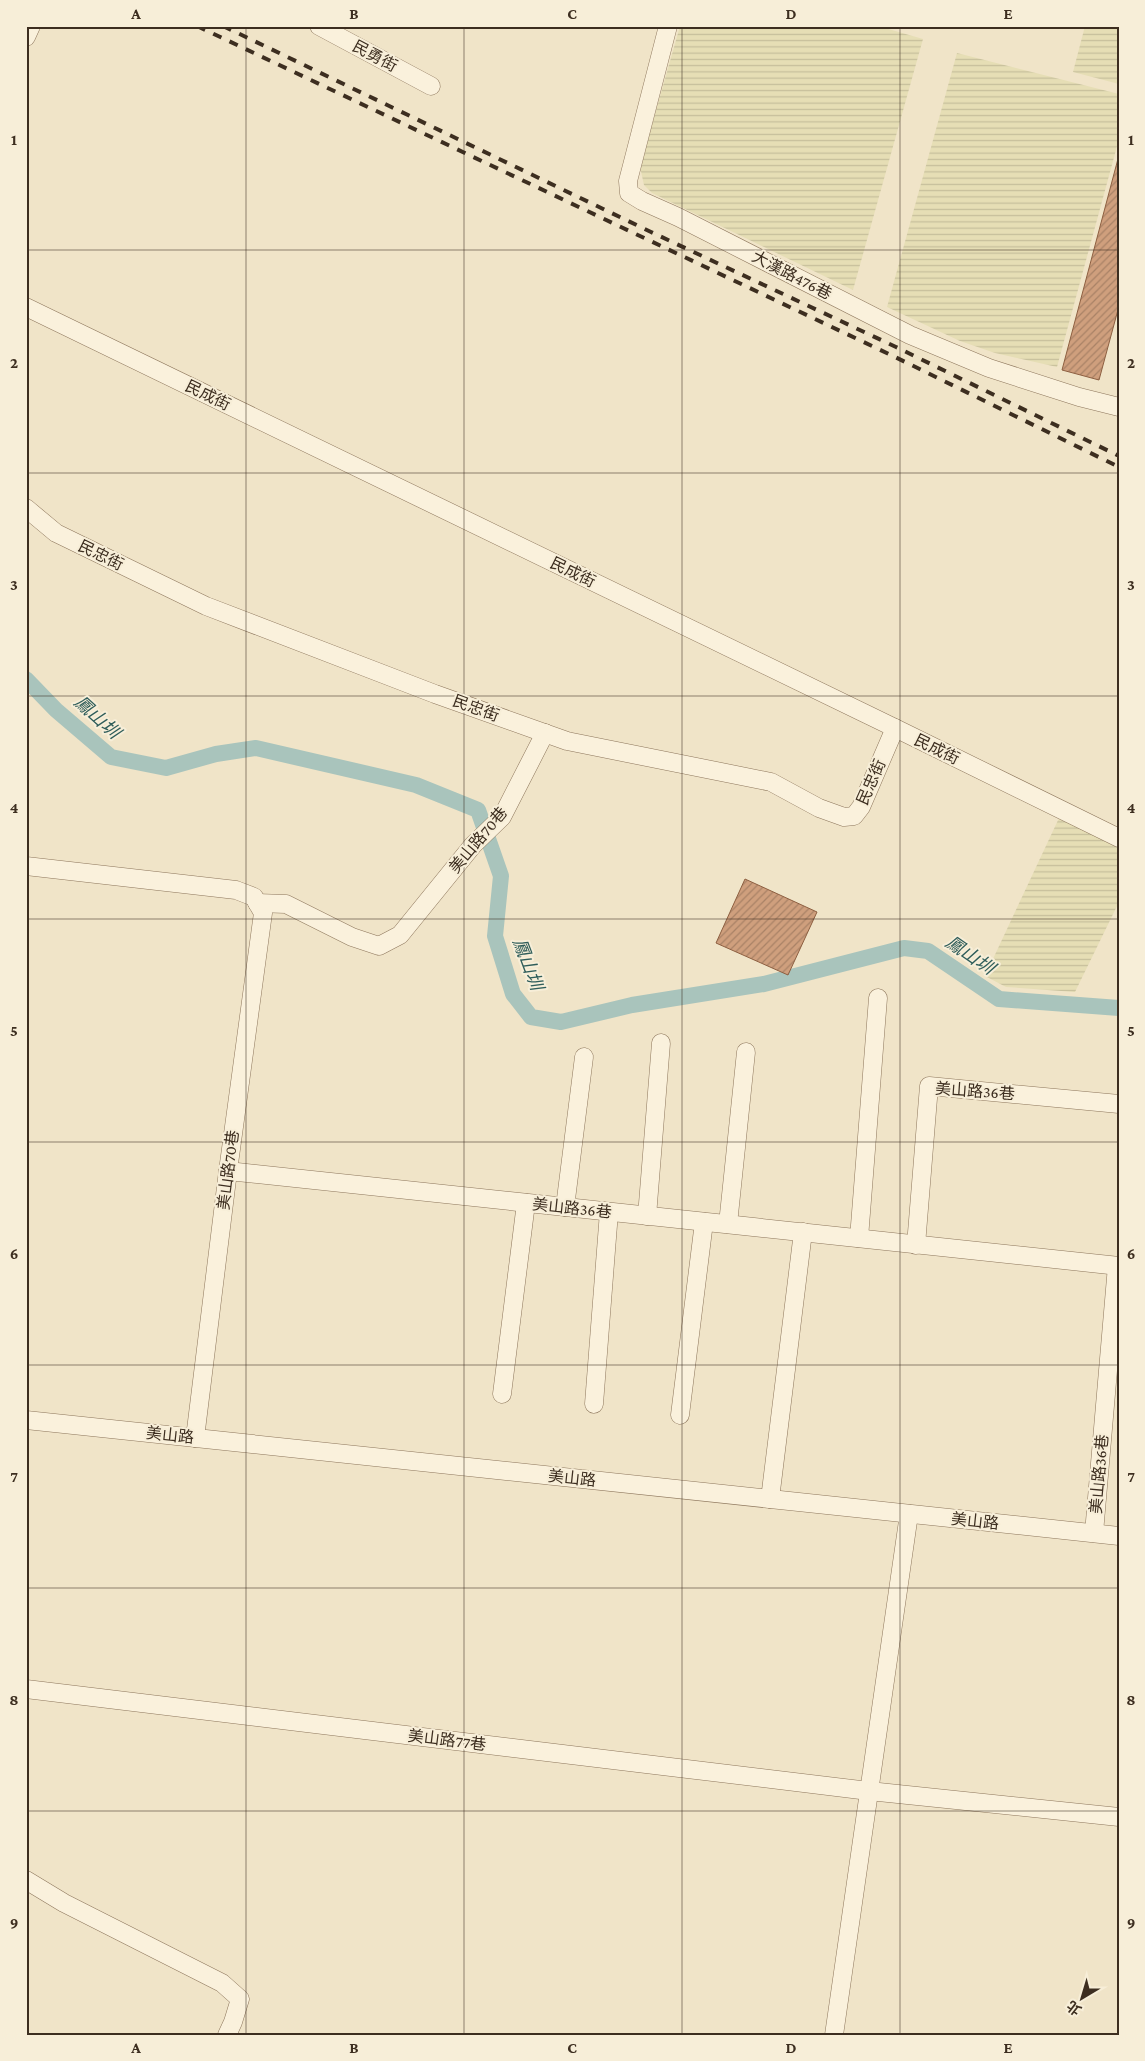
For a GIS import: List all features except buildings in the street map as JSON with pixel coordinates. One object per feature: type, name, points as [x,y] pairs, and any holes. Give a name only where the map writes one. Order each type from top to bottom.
[{"type":"street","points":[[26,37],[31,26]]},
{"type":"street","name":"民勇街","points":[[319,26],[431,86]]},
{"type":"street","name":"大漢路476巷","points":[[668,26],[628,181],[629,193],[642,202],[678,217],[910,335],[989,368],[1079,397],[1119,407]]},
{"type":"street","name":"民成街","points":[[26,307],[1119,838]]},
{"type":"street","name":"民忠街","points":[[26,508],[56,533],[206,606],[435,694],[567,741],[771,782],[819,808],[844,817],[854,816],[861,807],[895,728]]},
{"type":"street","name":"美山路70巷","points":[[257,903],[286,904],[352,937],[379,946],[400,935],[473,844],[502,817],[545,733]]},
{"type":"street","points":[[26,866],[236,890],[254,897],[257,903]]},
{"type":"street","name":"美山路70巷","points":[[194,1438],[263,913],[257,903]]},
{"type":"street","points":[[859,1238],[878,998]]},
{"type":"street","points":[[647,1216],[661,1043]]},
{"type":"street","points":[[728,1224],[746,1052]]},
{"type":"street","points":[[565,1207],[584,1056]]},
{"type":"street","name":"美山路36巷","points":[[916,1245],[929,1086],[1119,1104]]},
{"type":"street","name":"美山路36巷","points":[[228,1171],[1118,1266],[1094,1533]]},
{"type":"street","points":[[502,1394],[526,1203]]},
{"type":"street","points":[[594,1404],[609,1212]]},
{"type":"street","points":[[680,1415],[704,1222]]},
{"type":"street","points":[[770,1499],[803,1232]]},
{"type":"street","name":"美山路","points":[[26,1420],[1119,1536]]},
{"type":"street","points":[[834,2035],[909,1514]]},
{"type":"street","name":"美山路77巷","points":[[26,1689],[869,1791],[1119,1817]]},
{"type":"street","points":[[26,1880],[64,1903],[222,1983],[240,1999],[227,2035]]},
{"type":"shaded area","points":[[680,26],[878,26],[923,39],[853,290],[652,193],[644,185],[640,167]]},
{"type":"shaded area","points":[[1085,26],[1119,26],[1119,84],[1073,72]]},
{"type":"shaded area","points":[[957,53],[1119,94],[1119,139],[1057,367],[995,353],[960,341],[887,307]]},
{"type":"shaded area","points":[[1059,818],[1119,848],[1119,902],[1075,992],[1006,987],[985,976]]},
{"type":"waterway","name":"鳳山圳","points":[[26,679],[56,710],[111,757],[166,768],[216,754],[256,748],[416,785],[478,810],[501,876],[495,936],[513,994],[531,1017],[561,1022],[632,1005],[764,984],[904,948],[928,951],[999,999],[1119,1008]]},
{"type":"railway","points":[[197,26],[891,355],[1119,467]]},
{"type":"railway","points":[[223,26],[651,232],[896,347],[1119,456]]}]
